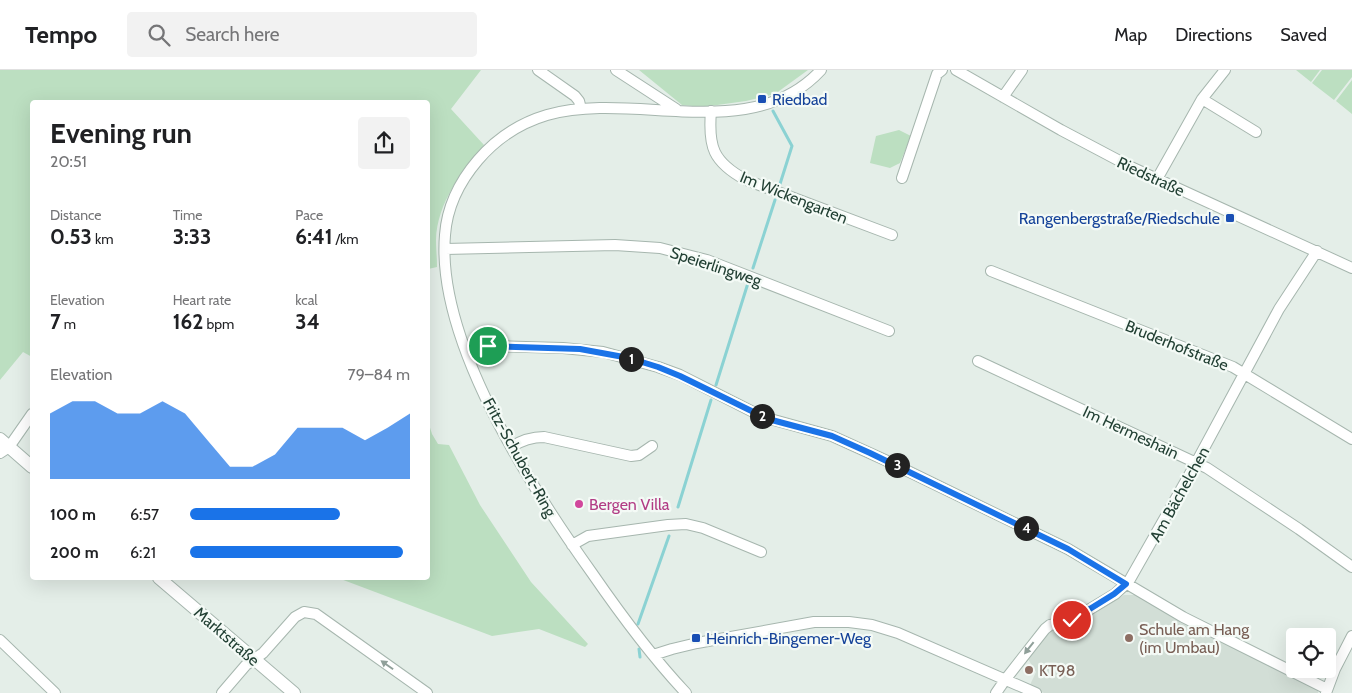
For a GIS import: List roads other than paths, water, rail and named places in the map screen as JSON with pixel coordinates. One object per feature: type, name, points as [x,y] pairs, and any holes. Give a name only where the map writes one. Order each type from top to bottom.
[{"type":"street","points":[[538,70],[575,96],[579,101],[580,109]]},
{"type":"street","points":[[616,70],[678,111]]},
{"type":"street","name":"Fritz-Schubert-Ring","points":[[686,693],[653,655],[612,602],[572,545],[511,447],[483,390],[454,316],[449,292],[445,249],[446,227],[455,195],[465,176],[486,151],[506,134],[520,126],[548,115],[580,109],[740,110],[775,101],[798,89],[821,70]]},
{"type":"street","points":[[902,178],[937,74],[942,70]]},
{"type":"street","name":"Riedstraße","points":[[956,70],[1130,167],[1352,268]]},
{"type":"street","points":[[1003,97],[1022,70]]},
{"type":"street","points":[[1157,179],[1202,99],[1226,70]]},
{"type":"street","points":[[1202,99],[1256,132]]},
{"type":"street","name":"Im Wickengarten","points":[[711,111],[709,132],[712,146],[718,158],[729,170],[746,180],[892,235]]},
{"type":"street","name":"Speierlingweg","points":[[445,249],[615,245],[660,248],[692,255],[715,263],[889,331]]},
{"type":"street","name":"Am Bächelchen","points":[[996,693],[1044,629],[1050,625],[1072,620],[1114,594],[1134,574],[1245,374],[1278,309],[1317,251]]},
{"type":"street","name":"Bruderhofstraße","points":[[991,271],[1224,363],[1352,439]]},
{"type":"street","points":[[467,352],[488,346],[563,348],[603,352],[658,367],[768,419],[832,436],[1068,549],[1183,617],[1326,691],[1352,636]]},
{"type":"street","name":"Im Hermeshain","points":[[978,361],[1196,463],[1299,529],[1352,566]]},
{"type":"street","points":[[30,416],[3,446],[30,466]]},
{"type":"street","points":[[511,447],[522,440],[544,437],[632,456],[652,446]]},
{"type":"street","points":[[572,545],[588,536],[686,524],[703,528],[761,552]]},
{"type":"street","name":"Marktstraße","points":[[162,580],[294,693]]},
{"type":"street","points":[[222,693],[246,665],[255,660],[294,617],[298,614],[310,612],[316,614],[427,693]]},
{"type":"street","points":[[653,655],[689,645],[805,624],[849,622],[872,625],[898,633],[1036,693]]},
{"type":"street","points":[[0,640],[55,693]]},
{"type":"waterway","points":[[773,111],[792,146],[780,184]]},
{"type":"waterway","points":[[753,268],[775,200]]},
{"type":"waterway","points":[[716,385],[748,283]]},
{"type":"waterway","points":[[678,507],[711,400]]},
{"type":"waterway","points":[[638,624],[669,536]]},
{"type":"waterway","points":[[639,649],[640,657]]},
{"type":"place","name":"Riedbad","points":[[762,99]]},
{"type":"place","name":"Rangenbergstraße/Riedschule","points":[[1230,218]]},
{"type":"place","name":"Bergen Villa","points":[[579,504]]},
{"type":"place","name":"Heinrich-Bingemer-Weg","points":[[696,638]]},
{"type":"place","name":"Schule am Hang (im Umbau)","points":[[1129,638]]},
{"type":"place","name":"KT98","points":[[1029,670]]}]
